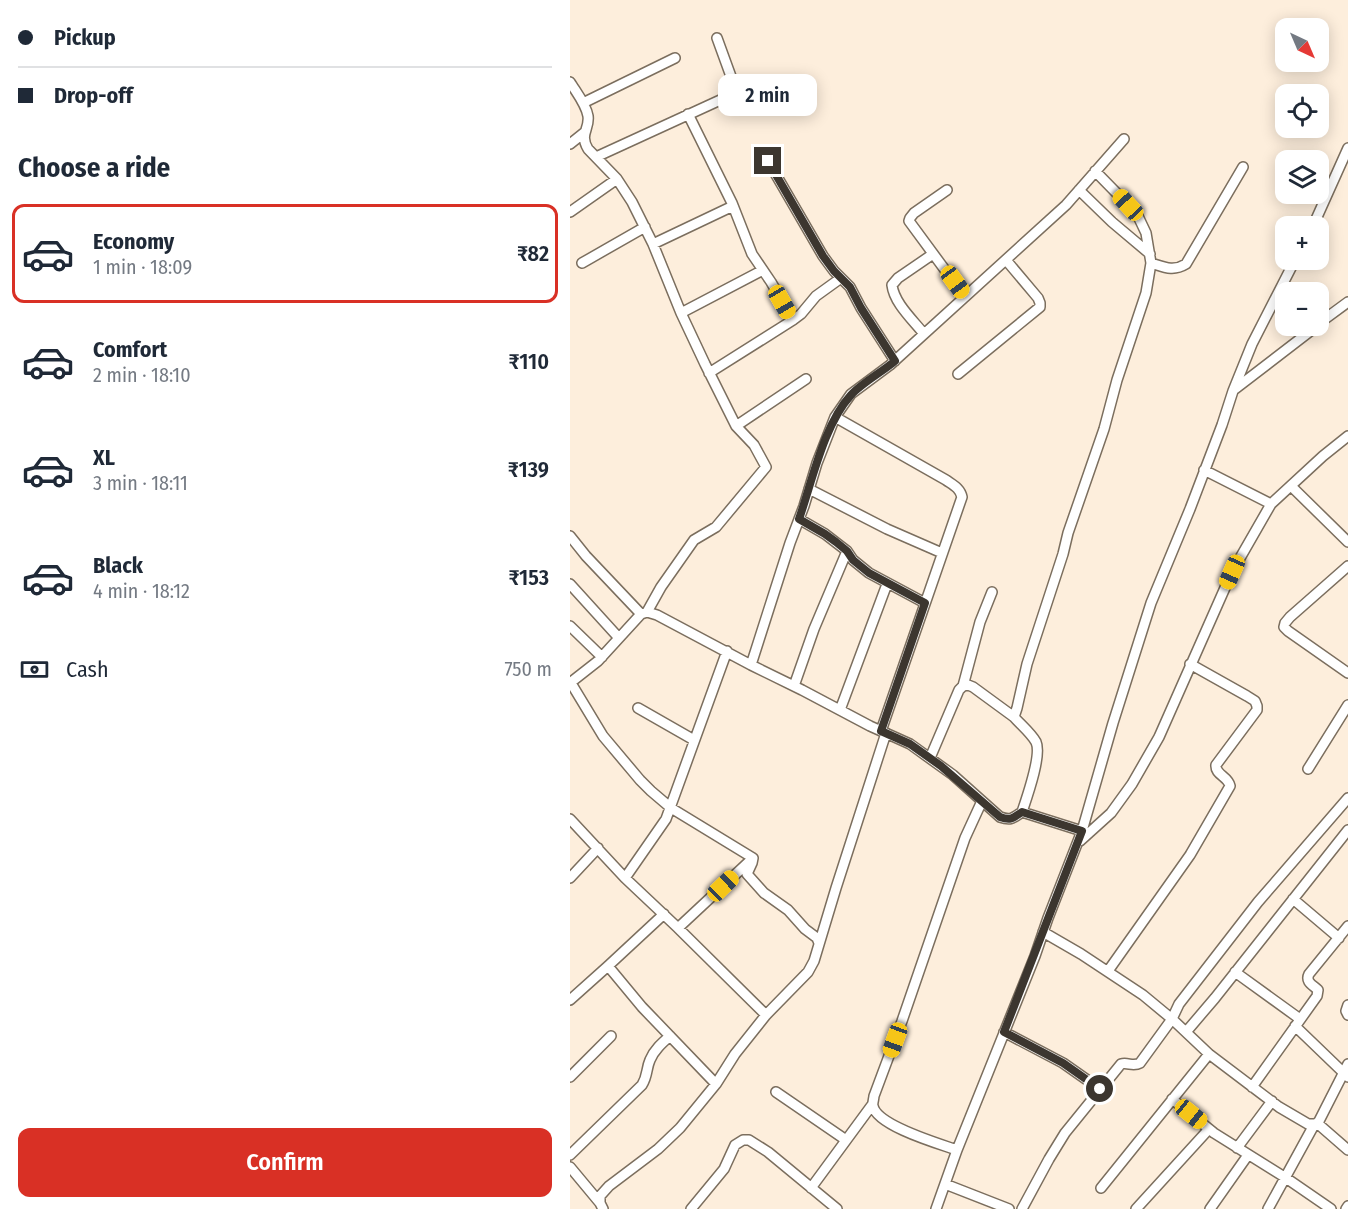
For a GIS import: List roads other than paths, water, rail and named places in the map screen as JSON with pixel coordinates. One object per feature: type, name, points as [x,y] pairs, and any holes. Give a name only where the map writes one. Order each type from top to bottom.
[{"type":"street","points":[[596,157],[729,96],[733,82],[717,38]]},
{"type":"street","points":[[583,103],[675,58]]},
{"type":"street","points":[[570,82],[588,115],[585,143],[617,179],[633,202],[709,373],[736,426],[754,445],[766,467],[716,526],[694,540],[644,613],[602,657],[570,683],[603,736],[640,780],[671,808],[753,858]]},
{"type":"street","points":[[688,114],[733,207],[752,254],[793,320]]},
{"type":"street","points":[[570,144],[585,132]]},
{"type":"street","points":[[751,666],[789,543],[817,463],[835,417],[851,394],[895,361],[1066,205],[1124,140]]},
{"type":"street","points":[[1317,216],[1348,148]]},
{"type":"street","points":[[768,161],[823,256],[850,287],[895,361]]},
{"type":"street","points":[[1079,190],[1151,258],[1172,270],[1186,264],[1243,167]]},
{"type":"street","points":[[1014,717],[1027,664],[1146,293],[1151,258],[1146,234],[1137,214],[1095,171]]},
{"type":"street","points":[[570,212],[617,179]]},
{"type":"street","points":[[947,190],[910,218],[909,222],[965,297]]},
{"type":"street","points":[[653,244],[733,207]]},
{"type":"street","points":[[582,263],[645,227]]},
{"type":"street","points":[[924,334],[900,304],[892,285],[898,278],[933,254]]},
{"type":"street","points":[[958,374],[1040,308],[1038,298],[1006,260]]},
{"type":"street","points":[[681,313],[763,270]]},
{"type":"street","points":[[936,1209],[1082,831],[1151,603],[1256,334],[1290,270]]},
{"type":"street","points":[[709,373],[793,320],[816,296],[841,278]]},
{"type":"street","points":[[1329,317],[1348,302]]},
{"type":"street","points":[[1233,391],[1304,336]]},
{"type":"street","points":[[736,426],[806,378]]},
{"type":"street","points":[[601,1206],[600,1196],[609,1186],[680,1128],[716,1084],[735,1054],[766,1015],[808,972],[814,961],[883,732],[942,553],[961,503],[961,492],[946,480],[835,417]]},
{"type":"street","points":[[1077,844],[1111,813],[1132,784],[1159,737],[1232,572],[1271,504],[1348,436]]},
{"type":"street","points":[[1204,470],[1271,504]]},
{"type":"street","points":[[1292,486],[1348,542]]},
{"type":"street","points":[[809,489],[886,529],[942,553]]},
{"type":"street","points":[[799,519],[825,534],[847,551],[853,560],[869,573],[925,603]]},
{"type":"street","points":[[570,536],[586,556],[644,613],[663,617],[751,666],[910,744],[953,775],[993,812],[1007,820],[1014,818],[1022,812],[1038,751],[1037,744],[1014,717],[973,687],[963,686]]},
{"type":"street","points":[[794,686],[814,629],[847,551]]},
{"type":"street","points":[[1348,566],[1290,617],[1284,627],[1348,672]]},
{"type":"street","points":[[570,584],[619,638]]},
{"type":"street","points":[[840,710],[887,584]]},
{"type":"street","points":[[930,758],[959,690],[963,686],[980,622],[992,592]]},
{"type":"street","points":[[570,626],[602,657]]},
{"type":"street","points":[[625,878],[662,826],[671,808],[727,651]]},
{"type":"street","points":[[1108,971],[1190,855],[1230,786],[1227,779],[1217,772],[1216,765],[1257,710],[1257,706],[1247,696],[1190,664]]},
{"type":"street","points":[[1308,769],[1348,705]]},
{"type":"street","points":[[638,708],[694,740]]},
{"type":"street","points":[[1022,1209],[1065,1133],[1121,1064],[1140,1063],[1172,1019],[1179,1004],[1258,902],[1348,798]]},
{"type":"street","points":[[811,1188],[872,1105],[965,838],[982,801]]},
{"type":"street","points":[[1022,812],[1082,831]]},
{"type":"street","points":[[570,819],[625,878],[766,1015]]},
{"type":"street","points":[[1186,1032],[1348,830]]},
{"type":"street","points":[[570,878],[598,848]]},
{"type":"street","points":[[753,858],[747,874],[764,893],[788,910],[805,929],[817,938],[819,943]]},
{"type":"street","points":[[678,928],[753,858]]},
{"type":"street","points":[[1293,899],[1339,938]]},
{"type":"street","points":[[570,1000],[664,914]]},
{"type":"street","points":[[1252,1087],[1318,993],[1307,977],[1348,926]]},
{"type":"street","points":[[1043,932],[1082,954],[1143,995],[1209,1054],[1252,1087],[1308,1124],[1316,1124],[1348,1150]]},
{"type":"street","points":[[608,966],[716,1084]]},
{"type":"street","points":[[1235,972],[1297,1023],[1346,1075]]},
{"type":"street","points":[[1348,1005],[1346,1011],[1348,1016]]},
{"type":"street","points":[[1004,1032],[1063,1063],[1100,1089]]},
{"type":"street","points":[[570,1077],[611,1036]]},
{"type":"street","points":[[570,1155],[642,1085],[647,1077],[652,1055],[670,1036]]},
{"type":"street","points":[[1101,1188],[1209,1054]]},
{"type":"street","points":[[1268,1209],[1346,1075],[1348,1064]]},
{"type":"street","points":[[776,1092],[846,1140]]},
{"type":"street","points":[[1172,1099],[1209,1129],[1331,1209]]},
{"type":"street","points":[[1237,1148],[1272,1101]]},
{"type":"street","points":[[872,1105],[876,1112],[900,1130],[957,1150]]},
{"type":"street","points":[[1136,1209],[1209,1129]]},
{"type":"street","points":[[691,1209],[724,1169],[735,1145],[743,1140],[749,1140],[768,1152],[837,1209]]},
{"type":"street","points":[[1210,1209],[1248,1155]]},
{"type":"street","points":[[570,1167],[601,1206]]},
{"type":"street","points":[[945,1184],[1009,1209]]}]
